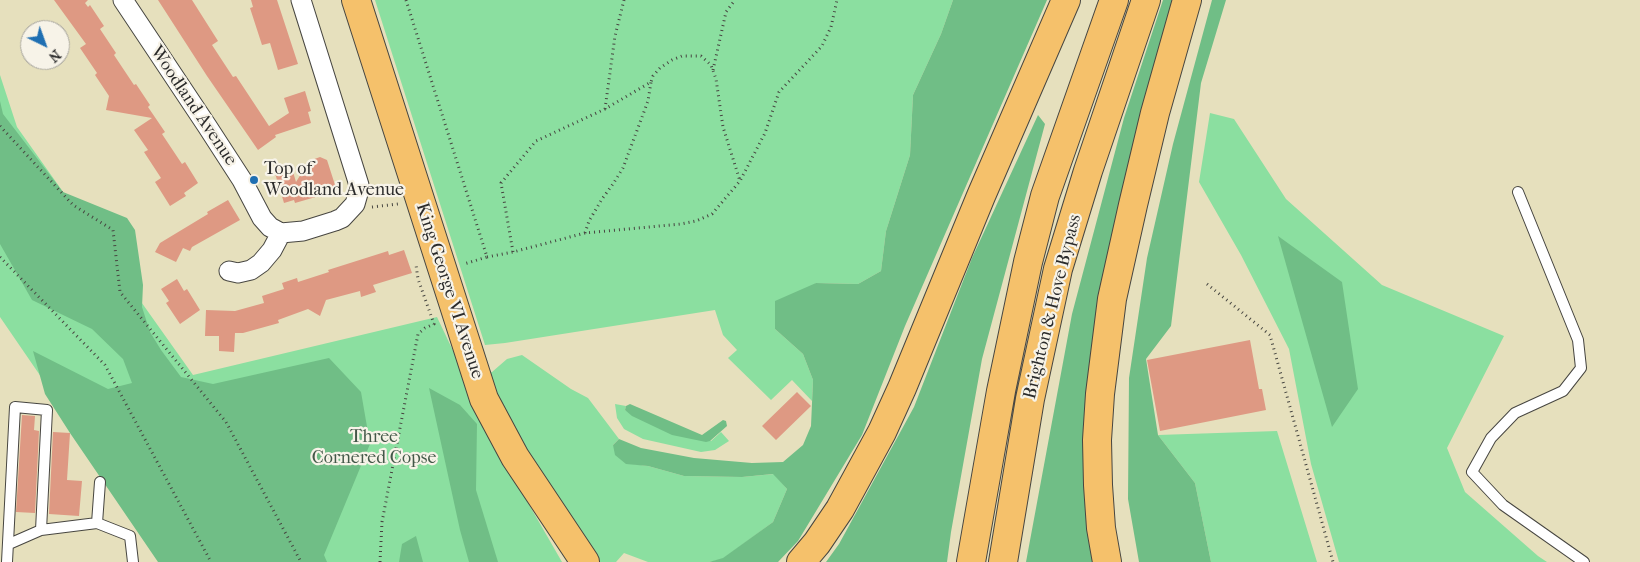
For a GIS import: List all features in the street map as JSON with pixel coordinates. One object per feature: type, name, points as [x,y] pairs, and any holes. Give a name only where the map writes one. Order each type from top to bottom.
[{"type":"main road","name":"King George VI Avenue","points":[[356,0],[430,274],[484,399],[515,457],[586,562]]},
{"type":"main road","points":[[801,562],[840,510],[882,432],[1066,0]]},
{"type":"main road","name":"Brighton & Hove Bypass","points":[[971,562],[1001,391],[1028,262],[1045,196],[1114,0]]},
{"type":"main road","name":"Brighton & Hove Bypass","points":[[1003,562],[1006,532],[1030,399],[1058,269],[1088,171],[1146,0]]},
{"type":"main road","points":[[1106,562],[1098,494],[1097,440],[1100,394],[1112,299],[1155,114],[1187,0]]},
{"type":"street","name":"Woodland Avenue","points":[[123,0],[242,180],[262,218],[270,228],[281,233]]},
{"type":"street","points":[[229,271],[244,272],[251,270],[261,263],[272,250],[281,233],[304,231],[335,221],[351,208],[358,195],[359,185],[301,0]]},
{"type":"lane","points":[[1518,192],[1578,340],[1581,368],[1563,390],[1515,413],[1491,438],[1472,472],[1503,505],[1584,562]]},
{"type":"lane","points":[[7,562],[15,407],[47,410],[41,530]]},
{"type":"lane","points":[[97,523],[100,482]]},
{"type":"lane","points":[[9,544],[41,530],[97,523],[130,536],[133,562]]},
{"type":"path","points":[[406,0],[488,257]]},
{"type":"path","points":[[605,109],[615,36],[624,0]]},
{"type":"path","points":[[713,70],[726,12],[735,0]]},
{"type":"path","points":[[430,274],[488,257],[585,233],[651,228],[696,220],[712,214],[740,181],[765,133],[779,92],[822,46],[831,27],[837,0]]},
{"type":"path","points":[[585,233],[602,199],[622,168],[648,100],[653,76],[660,68],[682,56],[701,56],[713,70],[723,127],[740,181]]},
{"type":"path","points":[[514,252],[501,183],[536,141],[605,109],[651,82]]},
{"type":"path","points":[[0,126],[73,206],[113,230],[120,292],[226,422],[301,562]]},
{"type":"path","points":[[351,208],[405,203]]},
{"type":"path","points":[[0,257],[105,365],[211,562]]},
{"type":"path","points":[[380,562],[382,522],[418,334],[434,324],[430,274],[415,260]]},
{"type":"path","points":[[1208,284],[1270,336],[1333,562]]},
{"type":"green space","points":[[375,0],[953,0],[941,34],[913,95],[910,155],[886,231],[881,271],[858,284],[816,283],[775,329],[803,354],[813,380],[812,401],[792,380],[771,400],[728,358],[737,350],[723,335],[715,310],[485,345]]},
{"type":"green space","points":[[953,0],[1047,0],[905,326],[862,435],[798,541],[778,562],[709,562],[723,558],[773,522],[787,489],[773,474],[742,477],[684,476],[648,466],[626,464],[615,455],[613,445],[619,439],[641,448],[694,458],[752,463],[783,462],[803,445],[811,426],[813,380],[803,354],[775,329],[775,301],[816,283],[858,284],[881,271],[886,231],[910,155],[913,95],[941,34]]},
{"type":"green space","points":[[1163,0],[1180,0],[1085,460],[1093,562],[1026,562],[1072,314],[1124,118]]},
{"type":"green space","points":[[1212,0],[1226,0],[1201,83],[1171,326],[1146,359],[1158,435],[1195,483],[1211,562],[1139,562],[1128,499],[1129,378],[1147,258],[1173,144]]},
{"type":"green space","name":"Three Cornered Copse","points":[[0,75],[17,127],[193,375],[437,317],[512,475],[562,562],[168,562],[0,317]]},
{"type":"green space","points":[[0,101],[3,114],[63,192],[127,218],[135,230],[143,285],[142,307],[150,332],[181,377],[213,384],[329,358],[361,392],[370,444],[324,555],[327,562],[158,562],[45,394],[33,351],[108,389],[132,383],[123,359],[92,329],[32,300],[0,244]]},
{"type":"green space","points":[[1210,113],[1234,119],[1286,199],[1382,285],[1504,336],[1447,448],[1465,492],[1547,562],[1339,562],[1311,464],[1289,349],[1241,255],[1199,182]]},
{"type":"green space","points":[[1038,115],[1045,124],[982,359],[947,562],[826,562],[839,544],[914,407],[972,258]]},
{"type":"green space","points":[[1278,236],[1342,282],[1358,389],[1332,427]]},
{"type":"green space","points":[[522,355],[571,389],[588,398],[619,439],[613,445],[626,463],[648,466],[684,476],[742,477],[774,474],[787,489],[773,522],[723,559],[709,562],[648,562],[624,553],[616,562],[598,562],[516,442],[485,374],[492,372],[507,359]]},
{"type":"green space","points":[[429,388],[460,405],[477,424],[476,490],[498,562],[469,562],[460,530]]},
{"type":"green space","points":[[615,404],[626,406],[625,410],[711,441],[721,432],[729,441],[715,450],[701,452],[643,439],[624,429],[617,418]]},
{"type":"green space","points":[[630,404],[702,435],[723,420],[726,421],[727,426],[710,441],[706,442],[672,435],[632,416],[625,410],[626,406]]},
{"type":"green space","points":[[1277,431],[1317,562],[1211,562],[1195,483],[1158,435]]},
{"type":"green space","points":[[416,536],[423,562],[399,562],[402,544]]},
{"type":"building","points":[[54,0],[88,0],[85,3],[88,7],[90,5],[104,26],[100,29],[116,53],[114,55],[150,105],[148,107],[165,132],[162,134],[182,164],[185,162],[198,183],[184,193],[186,196],[170,206],[155,182],[161,178],[144,152],[148,150],[134,130],[152,118],[106,110],[109,96],[95,75],[97,73],[80,48],[86,44]]},
{"type":"building","points":[[158,0],[192,0],[218,41],[212,45],[233,77],[236,76],[269,126],[289,113],[284,98],[305,91],[311,111],[308,112],[311,123],[275,135],[276,137],[258,150]]},
{"type":"building","points":[[251,0],[277,0],[298,64],[278,70],[270,43],[262,45],[250,8],[253,7]]},
{"type":"building","points":[[320,157],[327,160],[336,188],[325,191],[326,194],[295,203],[294,200],[284,203],[274,170],[291,165],[296,182],[309,161]]},
{"type":"building","points":[[228,200],[240,220],[192,247],[190,251],[183,248],[176,262],[155,252],[160,243]]},
{"type":"building","points":[[404,250],[412,273],[373,285],[376,292],[361,297],[360,291],[326,300],[320,316],[308,309],[278,320],[279,323],[243,333],[235,333],[234,352],[219,351],[219,336],[205,336],[206,310],[235,311],[264,303],[262,296],[284,289],[282,283],[297,278],[298,282],[329,272],[328,270],[388,251],[389,255]]},
{"type":"building","points":[[177,279],[184,291],[187,289],[200,310],[180,324],[166,303],[169,301],[161,289]]},
{"type":"building","points":[[1250,340],[1259,389],[1262,389],[1266,410],[1160,431],[1147,360]]},
{"type":"building","points":[[797,392],[811,406],[776,440],[762,426]]},
{"type":"building","points":[[22,415],[35,416],[34,430],[39,431],[35,513],[16,512]]},
{"type":"building","points":[[53,432],[70,433],[67,480],[82,481],[79,516],[49,514]]},
{"type":"place","name":"Top of Woodland Avenue","points":[[254,180]]}]
